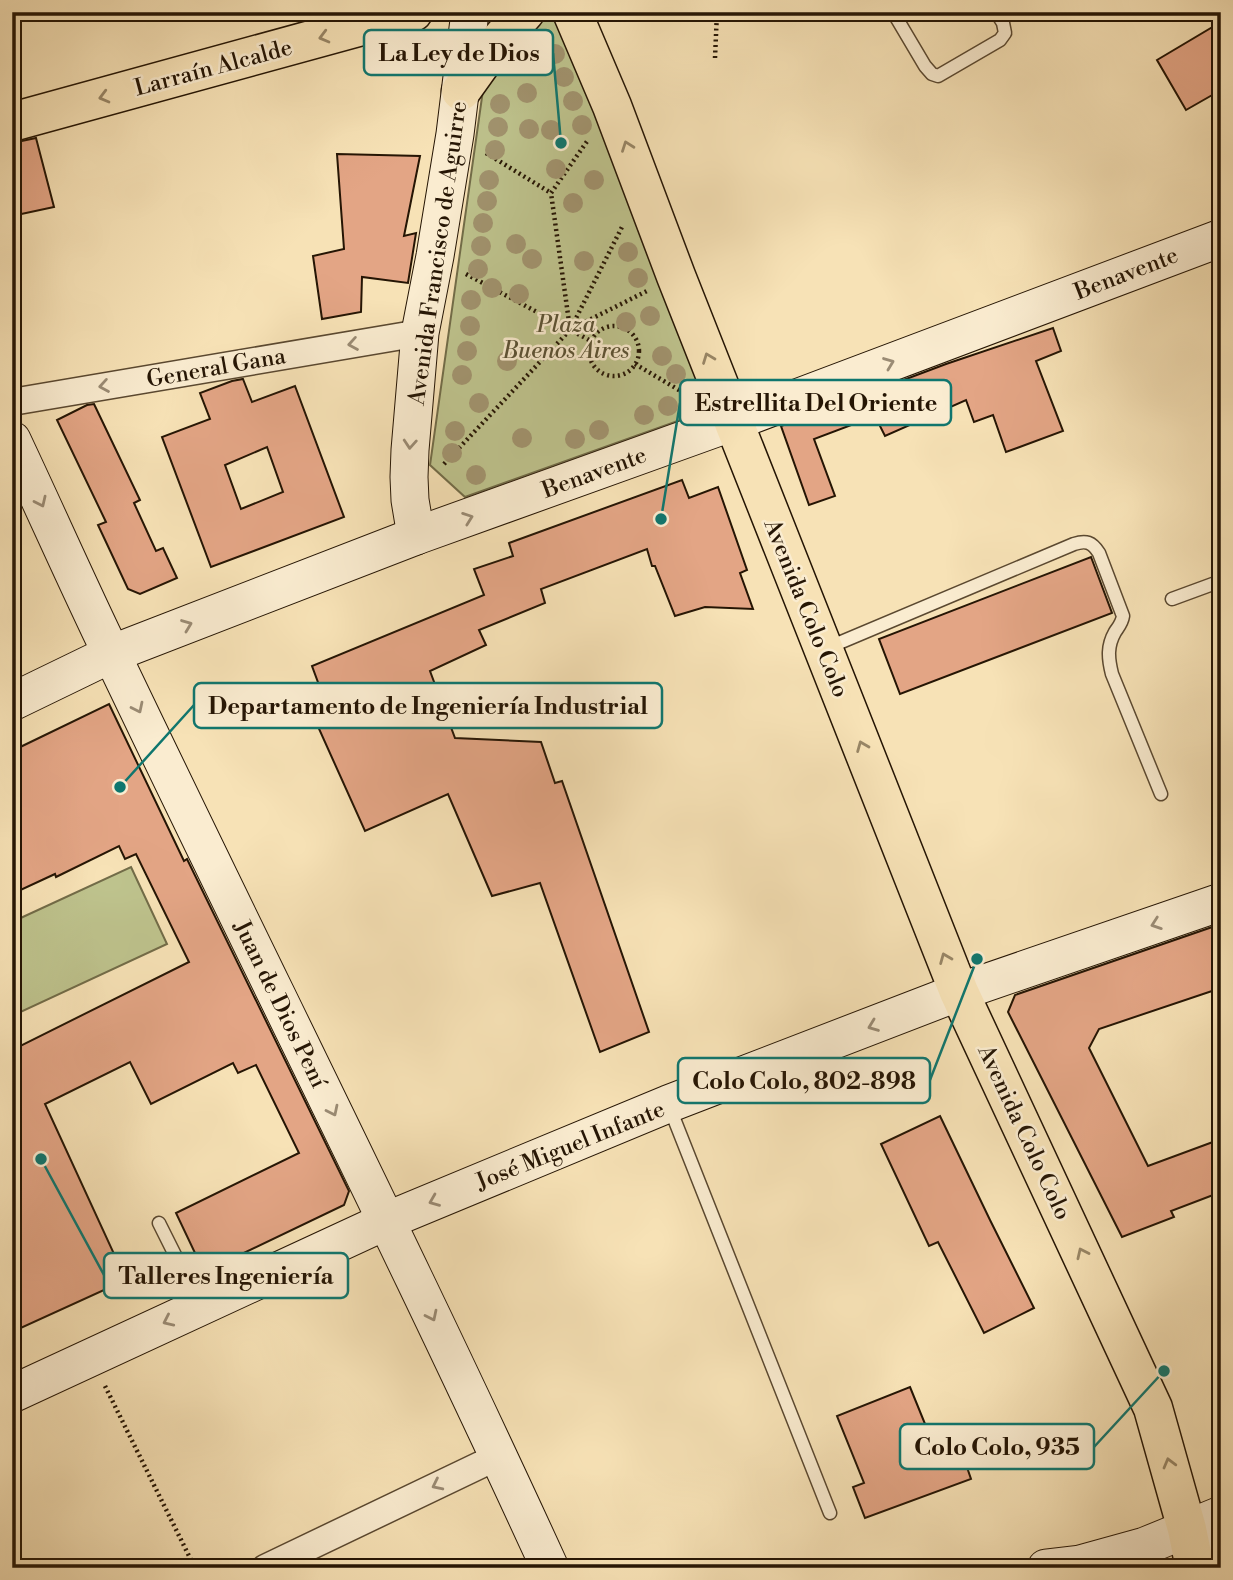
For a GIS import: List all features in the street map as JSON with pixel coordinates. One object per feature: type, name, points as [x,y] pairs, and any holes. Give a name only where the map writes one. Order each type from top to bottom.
[{"type":"main road","name":"Larraín Alcalde","points":[[12,122],[413,12]]},
{"type":"main road","points":[[461,91],[486,56],[525,12]]},
{"type":"main road","points":[[572,12],[612,106],[733,422]]},
{"type":"main road","name":"Avenida Colo Colo","points":[[733,422],[959,992],[1204,1522],[1195,1568]]},
{"type":"street","name":"Avenida Francisco de Aguirre","points":[[416,536],[410,500],[410,450],[420,333],[455,134],[470,12]]},
{"type":"street","name":"Benavente","points":[[12,702],[111,654],[416,536],[733,422],[1221,238]]},
{"type":"street","name":"General Gana","points":[[12,402],[420,333]]},
{"type":"street","name":"Juan de Dios Pení","points":[[12,440],[111,654],[499,1456],[550,1568]]},
{"type":"street","name":"José Miguel Infante","points":[[12,1394],[386,1221],[668,1104],[959,992],[1221,902]]},
{"type":"street","points":[[265,1568],[499,1456]]},
{"type":"street","points":[[1046,1568],[1101,1559],[1144,1546],[1204,1522],[1206,1540],[1221,1555]]},
{"type":"lane","points":[[899,14],[925,66],[938,76],[1000,40],[1005,33],[1003,23],[996,12]]},
{"type":"lane","points":[[824,649],[1074,544],[1089,542],[1099,553],[1124,616],[1109,646],[1108,658],[1112,674],[1161,794]]},
{"type":"lane","points":[[1172,598],[1221,581]]},
{"type":"lane","points":[[668,1104],[830,1513]]},
{"type":"lane","points":[[159,1223],[201,1306]]},
{"type":"path","points":[[715,58],[717,12]]},
{"type":"path","points":[[570,330],[551,193],[612,106]]},
{"type":"path","points":[[455,134],[551,193]]},
{"type":"path","points":[[410,500],[570,330],[642,187]]},
{"type":"path","points":[[435,257],[591,341]]},
{"type":"path","points":[[570,330],[676,276]]},
{"type":"path","points":[[610,326],[625,328],[637,340],[639,348],[635,365],[629,371],[614,377],[598,371],[589,357],[591,341],[595,334],[610,326]]},
{"type":"path","points":[[91,1357],[195,1568]]},
{"type":"green space","name":"Plaza Buenos Aires","points":[[552,19],[570,31],[711,394],[689,417],[465,497],[430,465],[483,90],[529,24]]},
{"type":"green space","points":[[131,867],[167,944],[12,1016],[12,922]]},
{"type":"building","points":[[1221,22],[1221,90],[1186,110],[1157,60]]},
{"type":"building","points":[[36,138],[54,207],[12,216],[12,143]]},
{"type":"building","points":[[337,154],[420,156],[404,236],[416,233],[408,283],[362,277],[361,312],[322,319],[313,256],[344,249]]},
{"type":"building","points":[[1053,328],[1061,351],[1036,361],[1063,431],[1006,452],[993,415],[974,422],[966,400],[885,436],[875,416],[814,439],[835,496],[809,505],[781,426],[946,364]]},
{"type":"building","points":[[243,379],[252,402],[295,386],[344,517],[211,567],[162,437],[210,419],[200,393]],"holes":[[[267,447],[283,492],[241,509],[225,465]]]},
{"type":"building","points":[[94,404],[140,500],[134,503],[156,551],[163,548],[177,578],[140,594],[128,589],[98,525],[106,522],[57,420]]},
{"type":"building","points":[[682,480],[689,498],[718,487],[747,570],[740,573],[753,609],[705,607],[675,616],[647,549],[541,589],[545,603],[479,630],[486,645],[430,671],[455,738],[541,742],[555,783],[562,781],[649,1032],[600,1052],[540,883],[492,896],[448,794],[365,831],[311,711],[326,704],[312,666],[484,595],[474,569],[513,556],[509,543]]},
{"type":"building","points":[[1091,557],[1112,613],[900,694],[879,639]]},
{"type":"building","points":[[109,704],[184,861],[187,859],[349,1191],[344,1205],[204,1272],[176,1213],[299,1153],[256,1065],[238,1073],[233,1063],[151,1104],[130,1062],[45,1104],[126,1280],[12,1332],[12,1050],[189,962],[136,854],[125,859],[119,846],[56,877],[55,874],[12,894],[12,751]]},
{"type":"building","points":[[1221,924],[1221,988],[1099,1029],[1089,1048],[1148,1166],[1221,1139],[1221,1192],[1171,1211],[1174,1217],[1122,1237],[1008,1012],[1015,995]]},
{"type":"building","points":[[940,1116],[1034,1308],[984,1333],[938,1242],[929,1246],[881,1144]]},
{"type":"building","points":[[910,1387],[938,1456],[960,1447],[971,1479],[865,1518],[853,1487],[864,1483],[837,1416]]},
{"type":"place","name":"La Ley de Dios","points":[[561,143]]},
{"type":"place","name":"Estrellita Del Oriente","points":[[661,519]]},
{"type":"place","name":"Departamento de Ingeniería Industrial","points":[[120,787]]},
{"type":"place","name":"Colo Colo, 802-898","points":[[977,959]]},
{"type":"place","name":"Talleres Ingeniería","points":[[41,1159]]},
{"type":"place","name":"Colo Colo, 935","points":[[1164,1371]]}]
